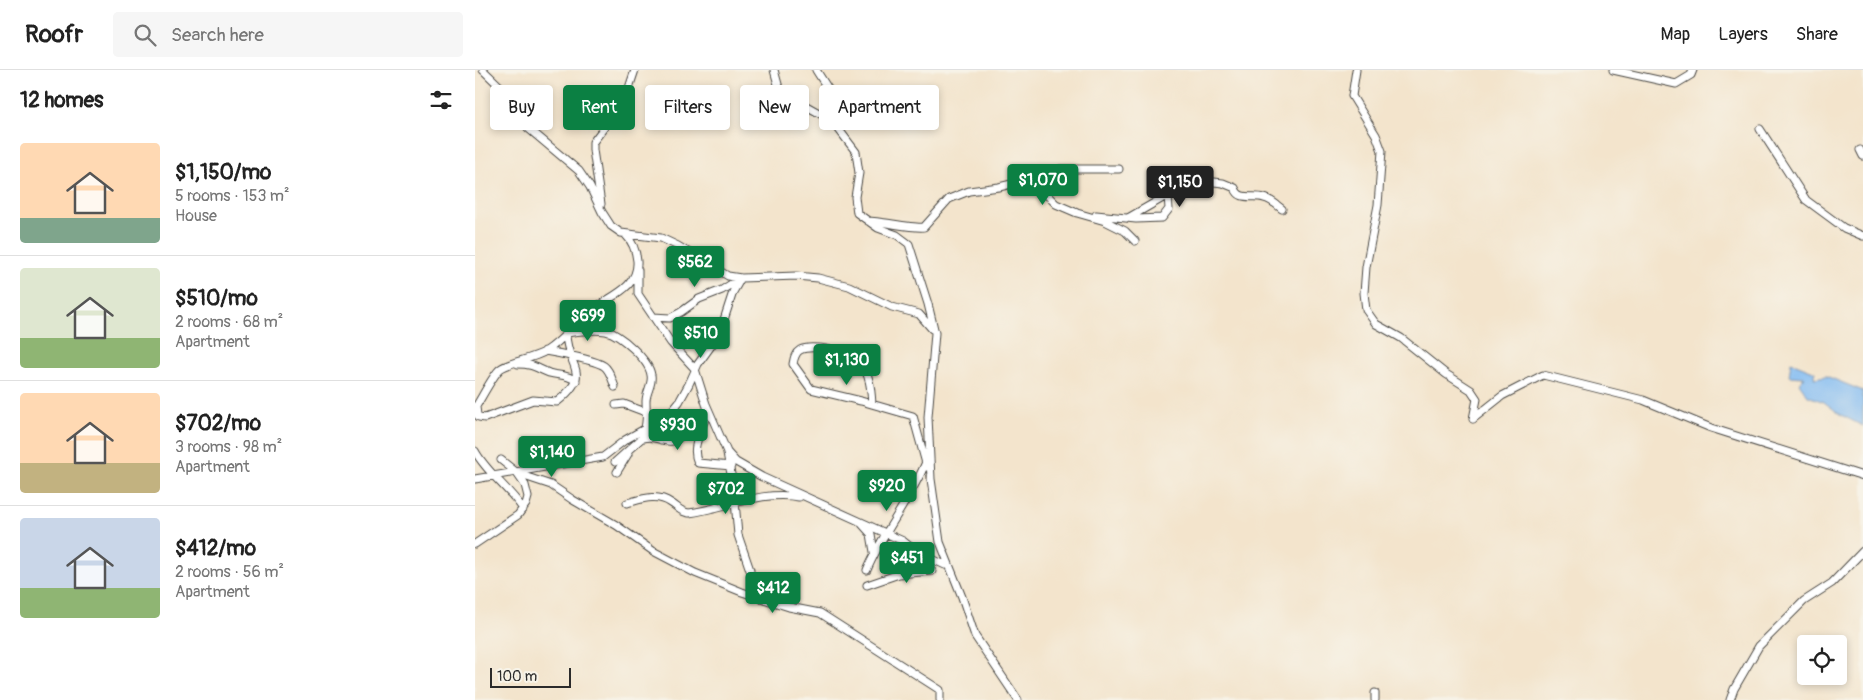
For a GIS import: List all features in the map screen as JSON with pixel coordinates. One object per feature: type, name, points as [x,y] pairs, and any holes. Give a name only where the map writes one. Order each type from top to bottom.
[{"type":"street","points":[[483,70],[516,102],[529,128],[579,171],[611,226],[621,233],[661,238],[728,276],[741,278],[796,276],[818,278],[849,286],[892,307],[919,314],[935,333]]},
{"type":"street","points":[[602,212],[593,142],[625,100],[635,70]]},
{"type":"street","points":[[774,70],[779,88],[785,94],[819,113]]},
{"type":"street","points":[[816,70],[826,85]]},
{"type":"street","points":[[1356,70],[1352,96],[1376,135],[1382,150],[1378,205],[1364,293],[1366,310],[1376,324],[1401,338],[1446,374],[1471,390],[1477,399],[1473,419],[1502,396],[1543,375],[1643,400],[1711,428],[1863,476]]},
{"type":"street","points":[[1613,70],[1676,84],[1691,75],[1693,70]]},
{"type":"street","points":[[1760,129],[1806,200],[1844,228],[1863,236]]},
{"type":"street","points":[[839,130],[856,152],[859,172],[855,197],[857,213],[878,228],[897,235],[909,244],[928,304],[935,333],[928,417],[931,479],[940,542],[975,636],[1018,700]]},
{"type":"street","points":[[1043,190],[1043,178],[1051,171],[1061,169],[1119,169]]},
{"type":"street","points":[[1129,218],[1168,195],[1178,183],[1187,178],[1223,183],[1235,188],[1237,193],[1244,198],[1256,196],[1266,198],[1282,209]]},
{"type":"street","points":[[866,220],[918,228],[924,227],[949,199],[969,191],[999,187],[1023,181],[1043,190],[1056,204],[1105,221],[1125,231],[1135,241]]},
{"type":"street","points":[[1075,212],[1129,218],[1162,218],[1169,209],[1168,195]]},
{"type":"street","points":[[625,234],[632,241],[636,252],[638,294],[676,350],[695,369],[707,407],[727,452],[736,502],[738,535],[750,570]]},
{"type":"street","points":[[566,334],[566,349],[577,371],[576,381],[572,389],[557,402],[533,400],[485,418],[477,415],[475,407],[500,369],[532,358],[558,343],[566,334],[599,304],[618,295],[630,283],[638,270]]},
{"type":"street","points":[[653,316],[670,318],[699,298],[722,290],[741,278]]},
{"type":"street","points":[[661,440],[662,427],[667,416],[689,384],[695,369],[719,335],[731,298],[741,278]]},
{"type":"street","points":[[566,334],[605,331],[613,334],[625,342],[649,367],[652,379],[646,401],[646,428],[641,439]]},
{"type":"street","points":[[872,404],[866,372],[859,361],[849,354],[825,349],[805,349],[799,350],[795,355],[793,364],[811,389],[913,416],[931,479]]},
{"type":"street","points":[[545,352],[587,360],[605,366],[615,387]]},
{"type":"street","points":[[510,364],[535,366],[549,373],[567,376],[576,381]]},
{"type":"street","points":[[616,405],[625,404],[647,413],[667,416],[681,436]]},
{"type":"street","points":[[707,407],[696,447],[695,458],[698,463],[744,468]]},
{"type":"street","points":[[475,479],[603,456],[625,440],[667,416]]},
{"type":"street","points":[[615,462],[667,416]]},
{"type":"street","points":[[641,439],[651,436],[671,441],[681,436],[690,428],[704,422]]},
{"type":"street","points":[[617,472],[630,449]]},
{"type":"street","points":[[475,451],[523,509]]},
{"type":"street","points":[[727,452],[744,468],[903,541],[917,552],[932,571],[899,574],[867,585]]},
{"type":"street","points":[[501,460],[516,472],[551,485],[653,550],[695,572],[742,592],[789,607],[820,613],[940,690],[940,700]]},
{"type":"street","points":[[867,570],[874,553],[887,534],[926,462]]},
{"type":"street","points":[[475,544],[523,509],[528,497],[527,491],[525,484],[516,472]]},
{"type":"street","points":[[627,503],[645,498],[657,498],[669,501],[681,511],[689,513],[736,502],[780,495],[809,499]]},
{"type":"street","points":[[858,520],[871,534],[874,553]]},
{"type":"street","points":[[1730,700],[1734,689],[1759,646],[1804,601],[1832,582],[1863,551]]},
{"type":"street","points":[[917,552],[945,564]]},
{"type":"water","points":[[1791,362],[1816,372],[1814,378],[1826,376],[1863,391],[1863,426],[1841,415],[1824,402],[1808,396],[1799,383],[1804,377],[1789,376]]}]
